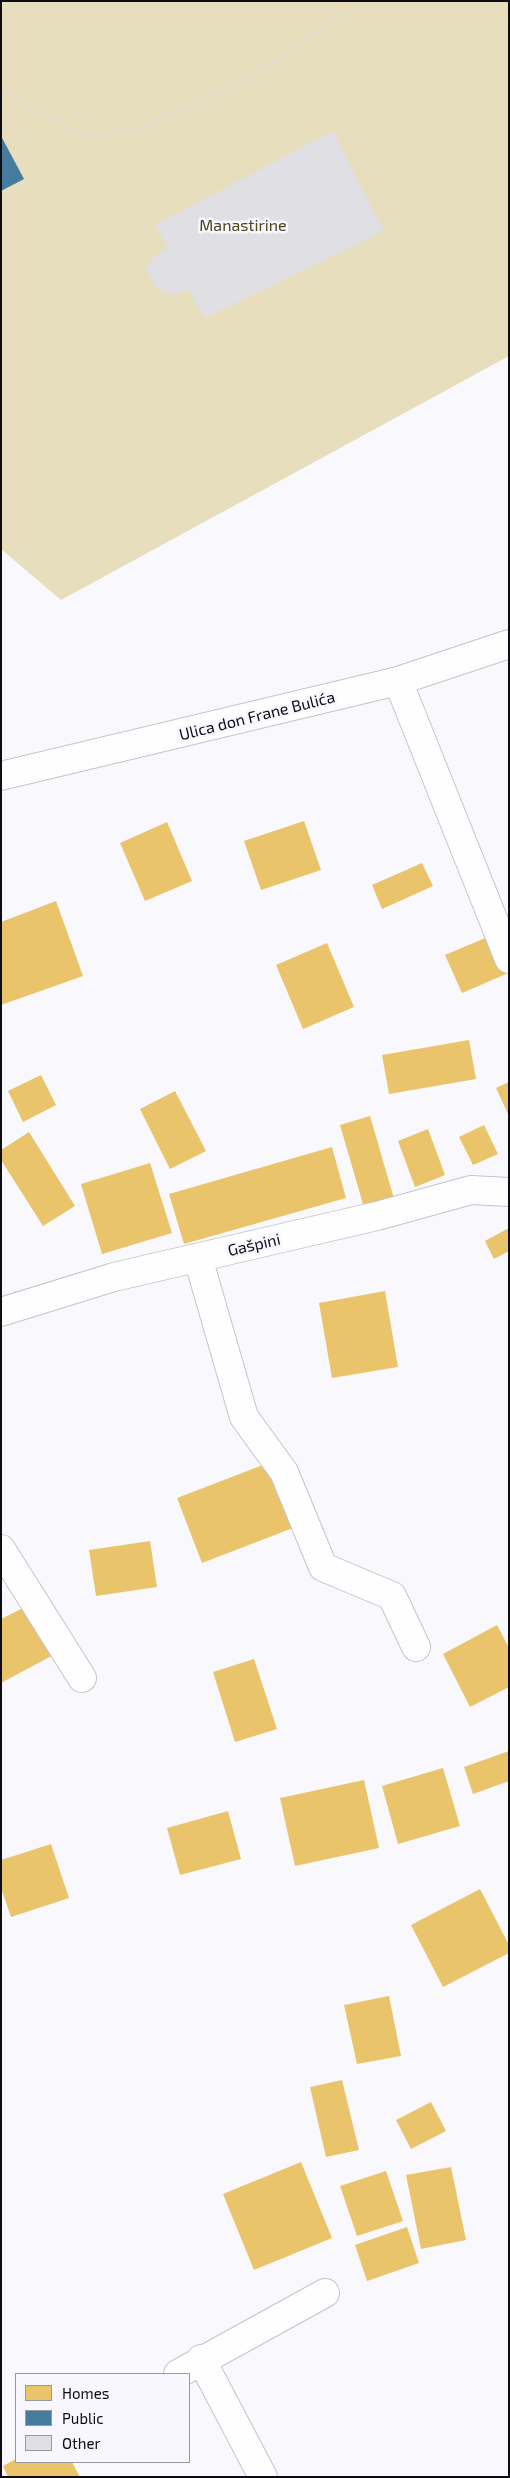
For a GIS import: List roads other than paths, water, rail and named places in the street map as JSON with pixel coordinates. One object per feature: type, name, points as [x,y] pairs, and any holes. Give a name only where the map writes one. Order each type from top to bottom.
[{"type":"street","name":"Ulica don Frane Bulića","points":[[1,776],[398,681],[509,644]]},
{"type":"street","points":[[398,681],[509,959]]},
{"type":"street","name":"Gašpini","points":[[1,1312],[114,1277],[377,1216],[470,1190],[509,1192]]},
{"type":"street","points":[[198,1258],[244,1417],[284,1472],[322,1567],[392,1596],[416,1647]]},
{"type":"street","points":[[1,1549],[82,1678]]},
{"type":"street","points":[[180,2373],[201,2359],[325,2293]]},
{"type":"street","points":[[201,2359],[263,2477]]},
{"type":"park label","name":"Manastirine","points":[[243,226]]}]
